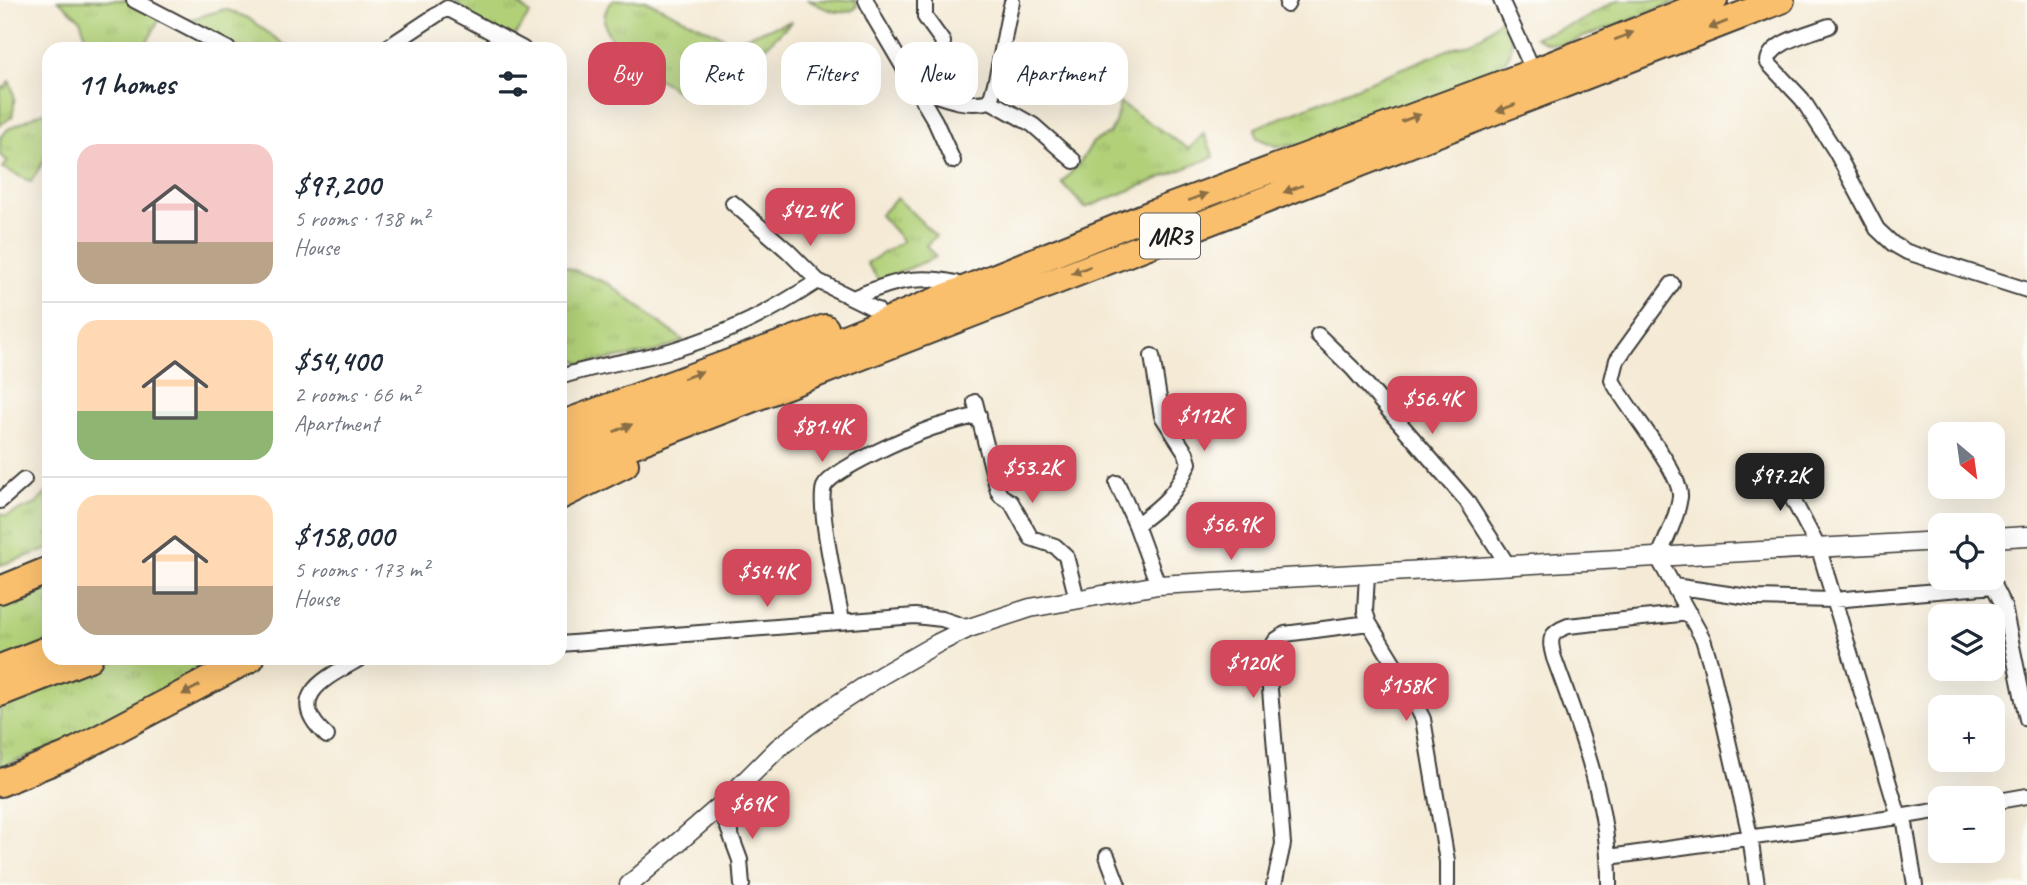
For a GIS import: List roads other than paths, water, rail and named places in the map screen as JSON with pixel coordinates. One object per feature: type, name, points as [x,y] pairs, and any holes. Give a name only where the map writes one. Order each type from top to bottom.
[{"type":"highway","name":"MR3","points":[[567,450],[1154,213],[1534,72],[1714,0]]},
{"type":"highway","name":"MR3","points":[[567,470],[1781,0]]},
{"type":"highway","points":[[567,422],[716,366],[1154,213]]},
{"type":"highway","points":[[567,493],[648,453],[953,319]]},
{"type":"highway","points":[[0,590],[42,573]]},
{"type":"highway","points":[[0,668],[42,652]]},
{"type":"highway","points":[[0,693],[71,665]]},
{"type":"highway","points":[[0,783],[66,756],[238,665]]},
{"type":"street","points":[[134,0],[215,42]]},
{"type":"street","points":[[866,0],[895,53]]},
{"type":"street","points":[[925,0],[925,17],[943,42]]},
{"type":"street","points":[[1501,0],[1534,72]]},
{"type":"street","points":[[990,102],[1012,2]]},
{"type":"street","points":[[396,42],[447,8],[518,42]]},
{"type":"street","points":[[1829,26],[1777,47],[1769,53],[1768,63],[1802,99],[1836,152],[1877,229],[1892,244],[1907,252],[2027,290]]},
{"type":"street","points":[[978,105],[990,102],[1033,125],[1074,161]]},
{"type":"street","points":[[926,105],[953,161]]},
{"type":"street","points":[[733,203],[818,281],[877,310]]},
{"type":"street","points":[[853,298],[879,287],[910,279],[930,278],[956,283]]},
{"type":"street","points":[[567,375],[676,349],[727,332],[772,311],[818,281]]},
{"type":"street","points":[[1658,558],[1671,528],[1680,497],[1679,487],[1656,443],[1633,415],[1612,378],[1617,360],[1672,284]]},
{"type":"street","points":[[1318,335],[1353,369],[1466,500],[1509,567]]},
{"type":"street","points":[[1136,525],[1164,503],[1176,489],[1189,463],[1186,453],[1162,416],[1152,356]]},
{"type":"street","points":[[842,620],[829,550],[823,501],[824,487],[834,476],[890,445],[977,409],[998,491],[1011,502],[1031,538],[1055,546],[1066,556],[1077,599]]},
{"type":"street","points":[[1772,460],[1819,548],[1902,817],[1915,885]]},
{"type":"street","points":[[0,500],[24,481]]},
{"type":"street","points":[[1117,483],[1158,585]]},
{"type":"street","points":[[2005,537],[2027,536]]},
{"type":"street","points":[[629,885],[720,806],[778,748],[830,709],[882,675],[969,628],[1030,608],[1158,585],[1928,542]]},
{"type":"street","points":[[1658,558],[1703,639],[1710,662],[1751,836],[1757,885]]},
{"type":"street","points":[[1367,575],[1365,611],[1369,622],[1423,719],[1447,861],[1447,885]]},
{"type":"street","points":[[1674,586],[1755,598],[1834,600],[1928,589]]},
{"type":"street","points":[[1996,590],[2004,607],[2027,719]]},
{"type":"street","points":[[1609,885],[1609,857],[1592,769],[1554,658],[1551,638],[1556,630],[1568,626],[1689,612]]},
{"type":"street","points":[[567,643],[915,616],[969,628]]},
{"type":"street","points":[[1273,885],[1283,844],[1267,654],[1276,640],[1285,634],[1369,622]]},
{"type":"street","points":[[327,736],[309,716],[306,706],[310,694],[322,682],[350,665]]},
{"type":"street","points":[[2005,800],[2027,796]]},
{"type":"street","points":[[720,806],[740,860],[742,885]]},
{"type":"street","points":[[1609,857],[1928,812]]},
{"type":"street","points":[[1107,856],[1118,885]]}]
